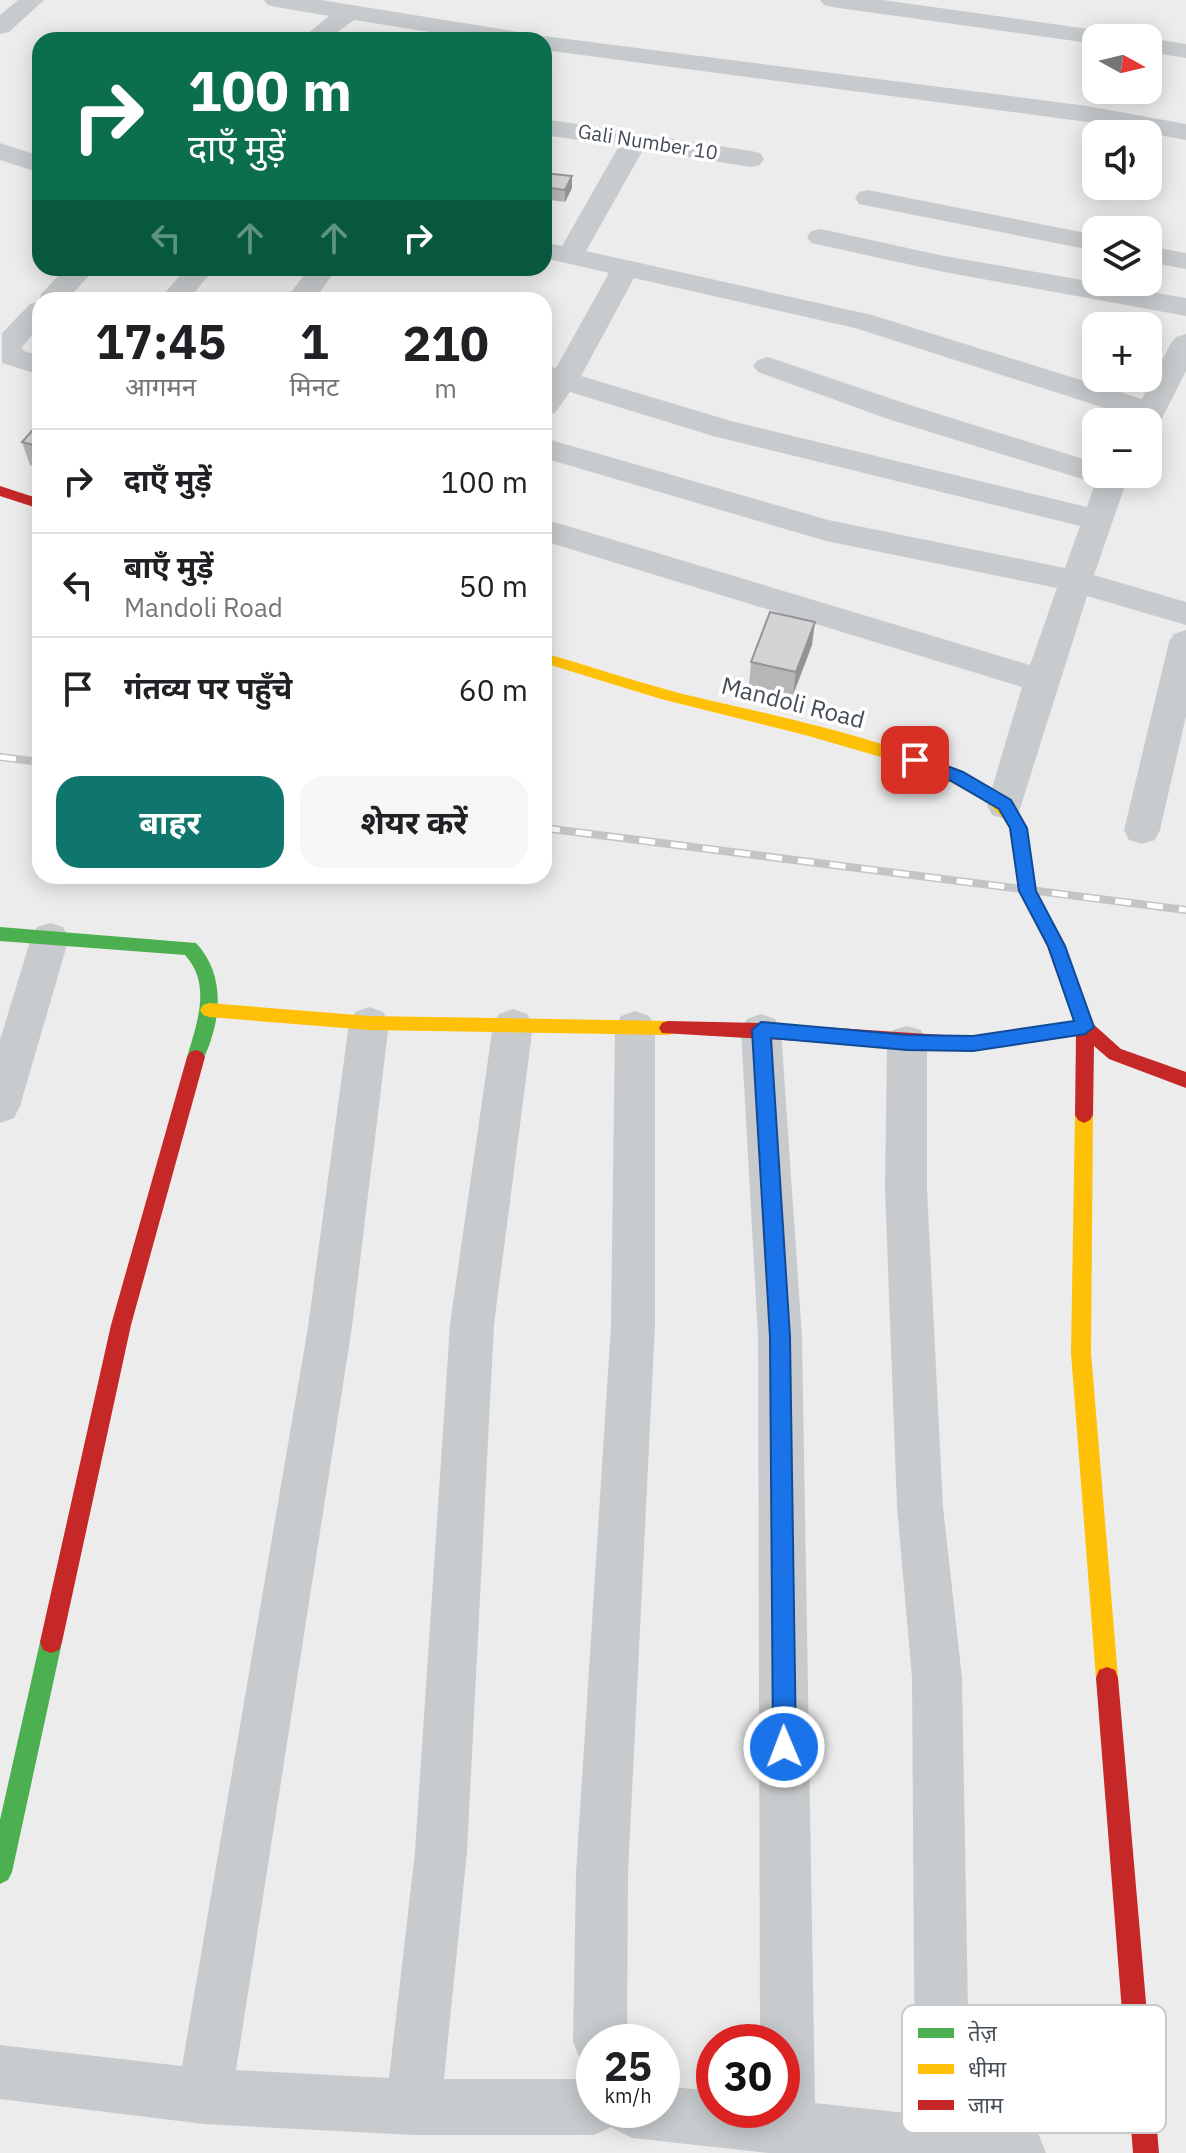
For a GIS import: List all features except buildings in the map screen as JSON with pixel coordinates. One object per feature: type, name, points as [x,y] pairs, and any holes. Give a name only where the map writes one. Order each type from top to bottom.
[{"type":"street","points":[[0,27],[32,0]]},
{"type":"street","points":[[276,0],[349,12],[411,32]]},
{"type":"street","points":[[832,0],[1082,35]]},
{"type":"street","points":[[323,32],[349,12]]},
{"type":"street","points":[[552,44],[1087,114],[1186,132]]},
{"type":"street","points":[[1162,47],[1186,51]]},
{"type":"street","name":"Gali Number 10","points":[[552,128],[751,159]]},
{"type":"street","points":[[636,140],[557,253],[862,321],[1120,408]]},
{"type":"street","points":[[0,151],[32,162]]},
{"type":"street","points":[[868,198],[1082,240]]},
{"type":"street","points":[[821,237],[944,264],[1186,307]]},
{"type":"street","points":[[1162,257],[1186,261]]},
{"type":"street","points":[[626,267],[554,377],[724,429],[1096,520]]},
{"type":"street","points":[[59,292],[74,276]]},
{"type":"street","points":[[180,292],[194,276]]},
{"type":"street","points":[[32,318],[7,347],[12,357],[32,363]]},
{"type":"street","points":[[1152,408],[1186,343]]},
{"type":"street","points":[[768,366],[899,412],[1082,468]]},
{"type":"street","points":[[552,450],[826,530],[1075,581],[1186,614]]},
{"type":"street","points":[[1102,488],[1096,520],[1041,681],[1005,805],[1018,828],[1027,891],[1056,946],[1085,1027],[1081,1353],[1134,2005]]},
{"type":"street","points":[[0,491],[32,501]]},
{"type":"street","points":[[552,532],[1041,681]]},
{"type":"street","points":[[1142,830],[1186,642]]},
{"type":"street","name":"Mandoli Road","points":[[552,660],[677,698],[915,760],[957,777],[1005,805]]},
{"type":"street","points":[[0,934],[190,948],[203,957],[211,977],[209,1010],[121,1325],[0,1872]]},
{"type":"street","points":[[0,1106],[50,938]]},
{"type":"street","points":[[209,1010],[369,1023],[761,1030],[973,1044],[1085,1027]]},
{"type":"street","points":[[204,2096],[330,1327],[369,1023]]},
{"type":"street","points":[[413,2107],[441,1852],[472,1324],[513,1025]]},
{"type":"street","points":[[600,2024],[602,1873],[633,1325],[635,1027]]},
{"type":"street","points":[[1085,1027],[1115,1054],[1186,1080]]},
{"type":"street","points":[[761,1030],[780,1337],[787,2024]]},
{"type":"street","points":[[907,1042],[906,1189],[920,1507],[937,1678],[941,2005]]},
{"type":"street","points":[[0,2072],[204,2096],[413,2107],[576,2107]]},
{"type":"street","points":[[800,2127],[1018,2153]]},
{"type":"street","points":[[943,2133],[943,2145]]},
{"type":"street","points":[[1144,2133],[1146,2153]]},
{"type":"railway","points":[[0,757],[32,761]]},
{"type":"railway","points":[[552,829],[1186,910]]},
{"type":"traffic: fast","points":[[0,934],[190,948],[207,972],[210,1000],[196,1057]]},
{"type":"traffic: fast","points":[[0,1872],[51,1642]]},
{"type":"traffic: slow","points":[[552,660],[910,760],[956,778],[991,797],[1012,817]]},
{"type":"traffic: slow","points":[[209,1010],[369,1023],[668,1028]]},
{"type":"traffic: slow","points":[[1084,1115],[1081,1353],[1107,1678]]},
{"type":"traffic: jam","points":[[0,491],[32,501]]},
{"type":"traffic: jam","points":[[1012,817],[1018,828],[1027,891],[1056,946],[1085,1027],[1115,1054],[1186,1080]]},
{"type":"traffic: jam","points":[[668,1028],[761,1030],[973,1044],[1085,1027],[1084,1115]]},
{"type":"traffic: jam","points":[[51,1642],[121,1325],[196,1057]]},
{"type":"traffic: jam","points":[[1107,1678],[1134,2005]]},
{"type":"traffic: jam","points":[[1144,2133],[1146,2153]]},
{"type":"route","points":[[784,1747],[780,1337],[761,1030],[973,1044],[1085,1027],[1056,946],[1027,891],[1018,828],[1005,805],[957,777],[915,760]]}]
